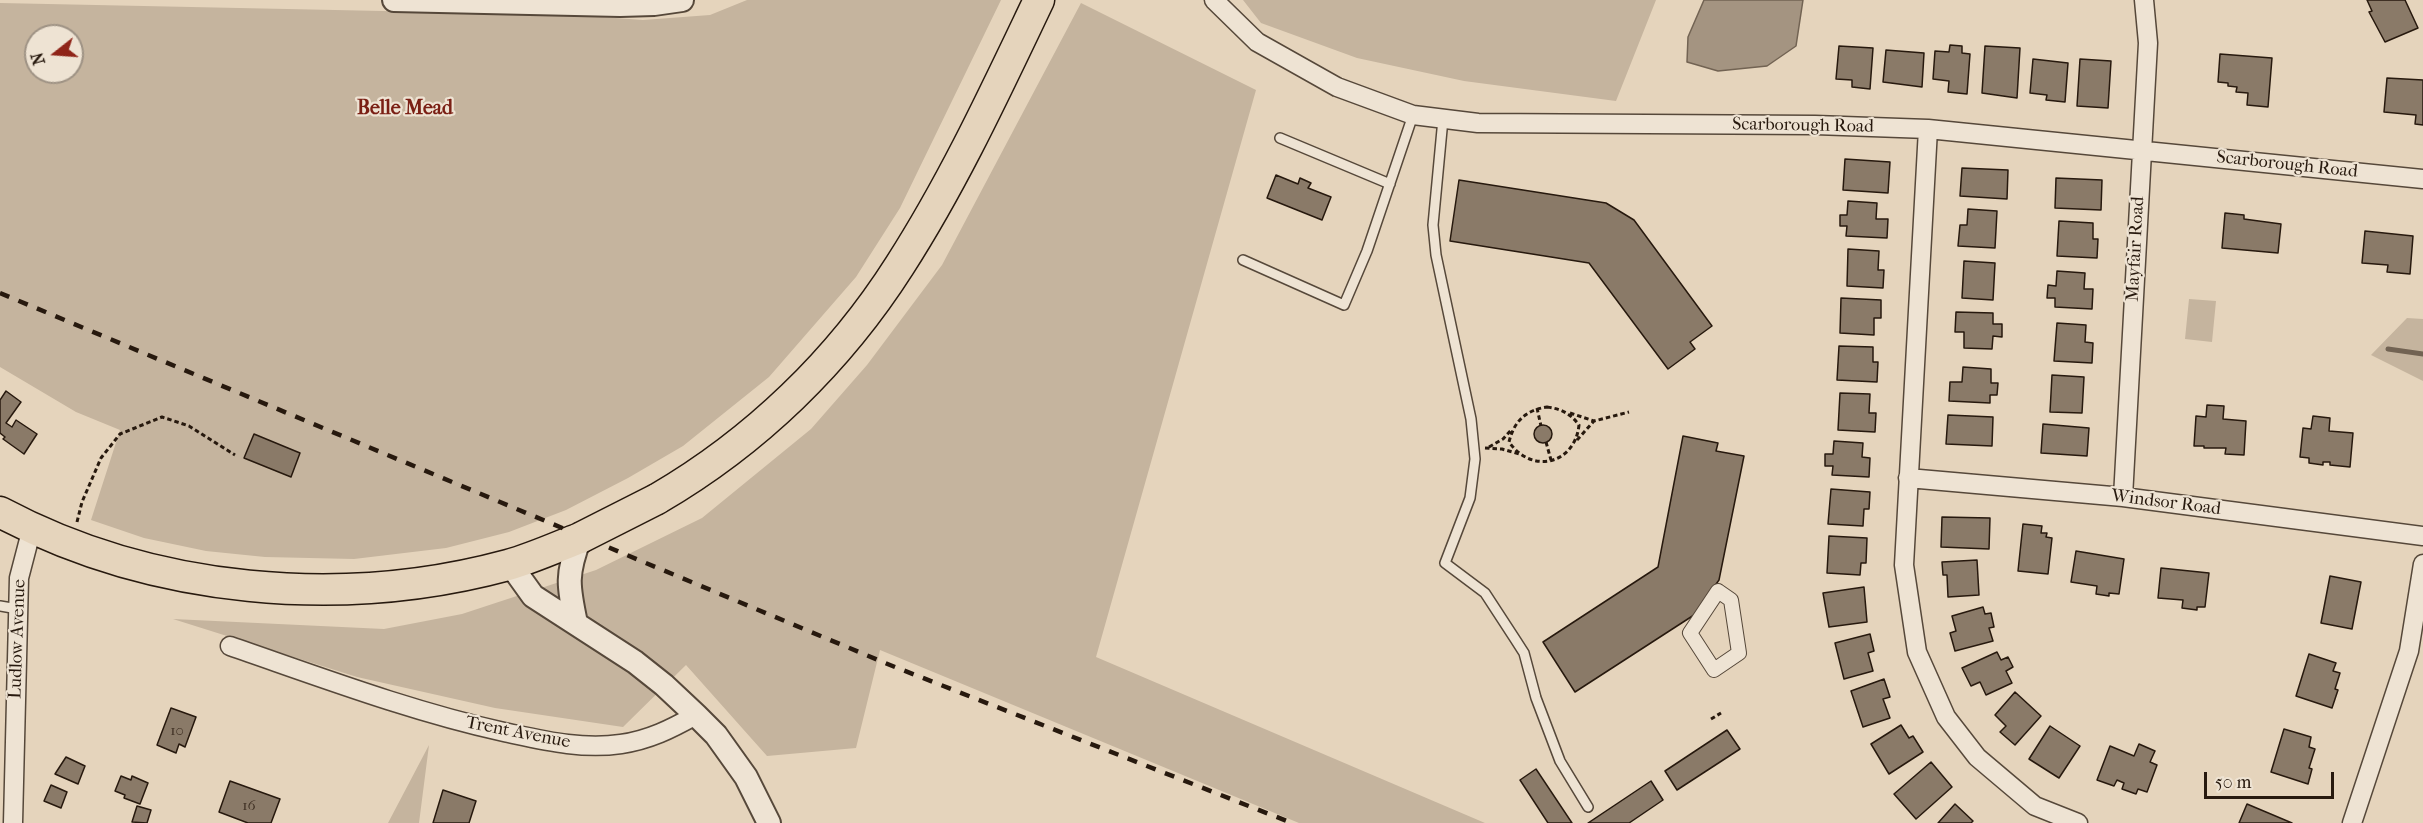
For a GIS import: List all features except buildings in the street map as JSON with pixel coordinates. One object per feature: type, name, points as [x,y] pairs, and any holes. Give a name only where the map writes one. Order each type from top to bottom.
[{"type":"highway","points":[[0,512],[72,544],[119,559],[188,576],[223,583],[274,588],[337,588],[397,585],[471,574],[510,564],[580,538],[643,507],[695,477],[740,444],[812,377],[857,324],[900,266],[959,164],[1040,0]]},
{"type":"street","points":[[394,0],[620,5],[682,0]]},
{"type":"street","name":"Scarborough Road","points":[[1214,0],[1257,42],[1337,87],[1413,115],[1478,123],[1815,124],[1928,129],[2423,178]]},
{"type":"street","name":"Mayfair Road","points":[[2123,497],[2148,43],[2144,0]]},
{"type":"street","points":[[1928,129],[1904,565],[1917,652],[1946,717],[1977,757],[2035,806],[2078,823]]},
{"type":"street","name":"Windsor Road","points":[[1908,478],[2123,497],[2423,536]]},
{"type":"street","name":"Ludlow Avenue","points":[[13,823],[9,608],[32,528]]},
{"type":"street","points":[[576,623],[568,588],[572,560],[580,538]]},
{"type":"street","points":[[510,564],[533,596],[635,662],[696,715],[716,735],[746,777],[769,823]]},
{"type":"street","points":[[2352,823],[2409,651],[2423,564]]},
{"type":"street","points":[[1718,591],[1731,600],[1739,653],[1714,670],[1690,633],[1718,591]]},
{"type":"street","name":"Trent Avenue","points":[[230,646],[358,691],[455,721],[551,742],[591,746],[628,743],[664,733],[696,715]]},
{"type":"lane","points":[[1243,260],[1344,305],[1367,251],[1413,115]]},
{"type":"lane","points":[[1443,119],[1433,225],[1436,255],[1471,419],[1475,459],[1470,498],[1445,563],[1485,593],[1524,653],[1536,698],[1560,761],[1588,807]]},
{"type":"lane","points":[[1280,138],[1390,184]]},
{"type":"path","points":[[1594,421],[1563,455],[1551,460],[1538,461],[1502,449],[1486,448],[1503,439],[1515,424],[1537,408],[1547,407],[1594,421],[1629,412]]},
{"type":"path","points":[[1537,408],[1541,426]]},
{"type":"path","points":[[1566,412],[1579,424],[1575,442]]},
{"type":"path","points":[[72,544],[82,502],[101,458],[120,434],[162,417],[189,426],[235,455]]},
{"type":"path","points":[[1515,424],[1509,442],[1521,455]]},
{"type":"path","points":[[1546,442],[1551,460]]},
{"type":"path","points":[[1711,719],[1721,713]]},
{"type":"shaded area","points":[[747,0],[1001,0],[900,208],[856,277],[769,377],[683,446],[628,478],[566,510],[509,532],[446,548],[354,559],[265,557],[206,551],[144,538],[91,520],[120,430],[76,412],[0,367],[0,3],[574,15],[643,20],[710,15]]},
{"type":"shaded area","points":[[1243,0],[1656,0],[1616,101],[1464,81],[1357,58],[1261,23]]},
{"type":"shaded area","points":[[1704,0],[1803,0],[1796,46],[1767,66],[1718,71],[1687,62],[1688,37]]},
{"type":"shaded area","points":[[1081,3],[1256,90],[1096,657],[1485,823],[1299,823],[880,650],[856,748],[767,756],[686,665],[623,727],[495,708],[357,677],[173,619],[384,629],[462,614],[596,570],[702,518],[811,429],[867,365],[942,265]]},
{"type":"shaded area","points":[[2189,299],[2216,301],[2212,342],[2185,339]]},
{"type":"shaded area","points":[[2407,318],[2423,319],[2423,381],[2371,355]]},
{"type":"shaded area","points":[[429,745],[419,823],[388,823]]},
{"type":"waterway","points":[[2388,349],[2423,354]]},
{"type":"railway","points":[[0,293],[890,665],[1292,823]]},
{"type":"district","name":"Belle Mead","points":[[405,109]]}]
